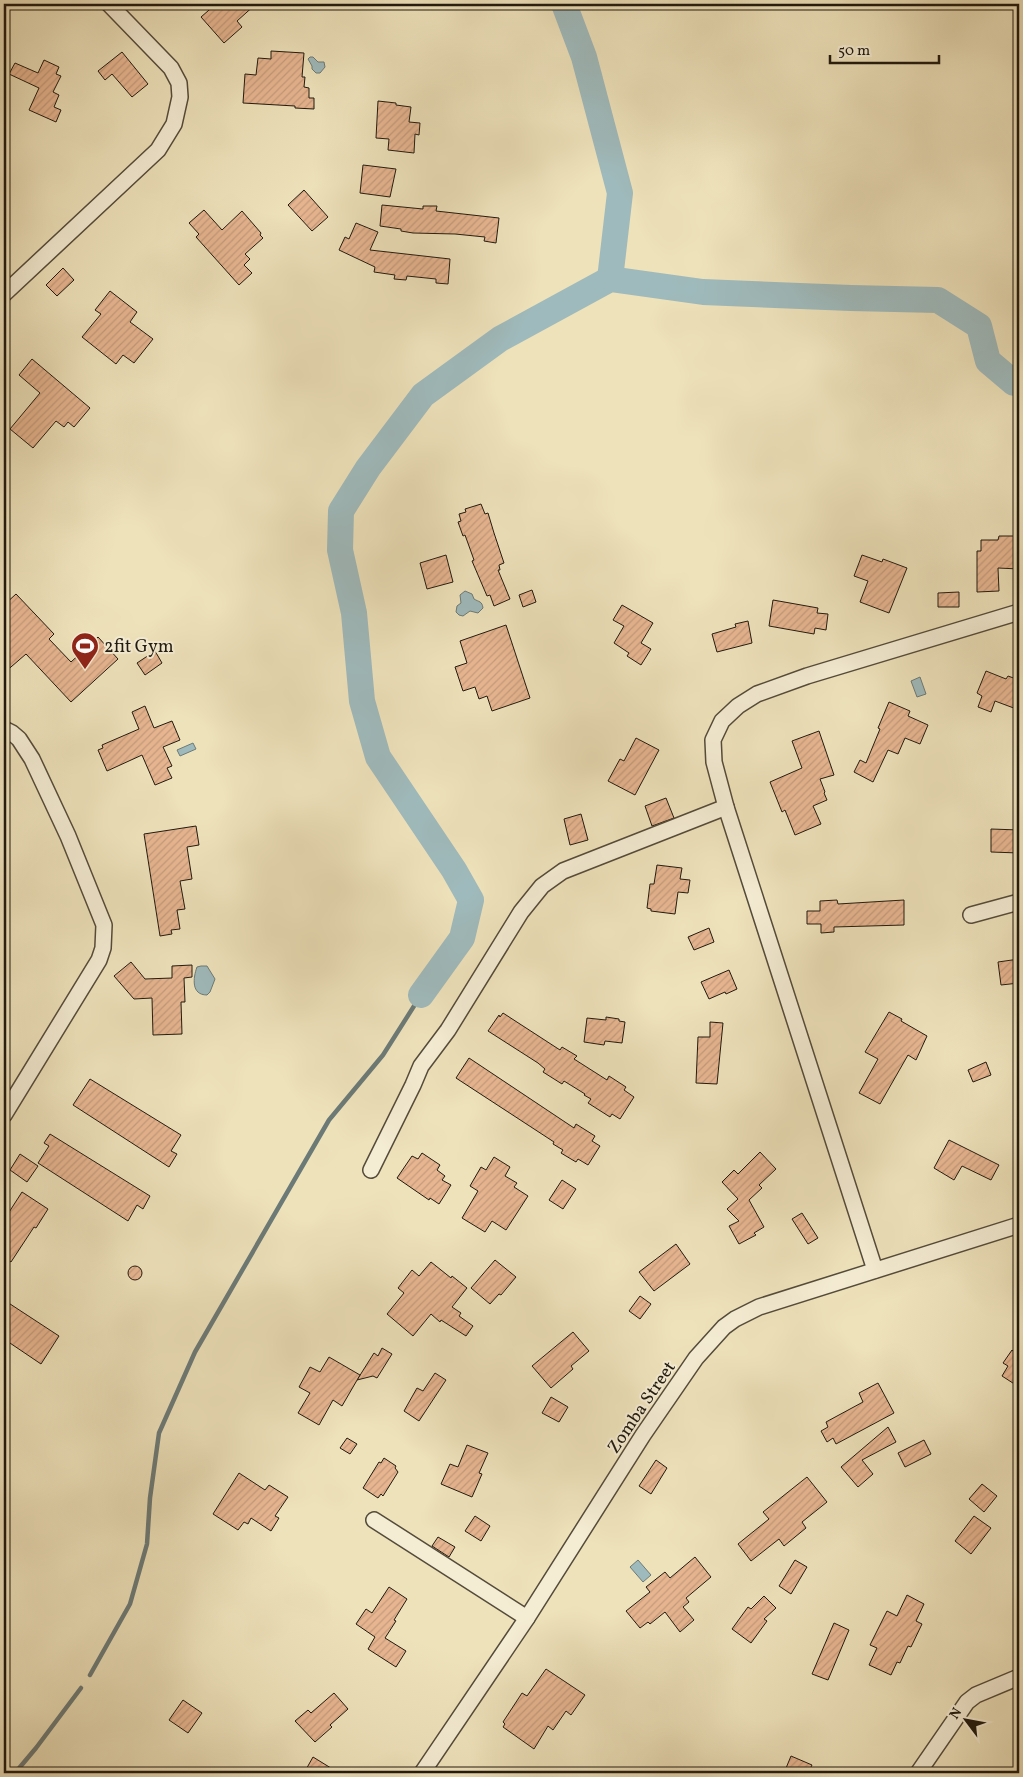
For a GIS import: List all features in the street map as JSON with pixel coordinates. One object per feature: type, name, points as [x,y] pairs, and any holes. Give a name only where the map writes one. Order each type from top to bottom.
[{"type":"street","points":[[4,294],[158,150],[174,124],[180,97],[178,83],[171,68],[109,4]]},
{"type":"street","points":[[875,1270],[726,807],[714,762],[713,740],[722,720],[738,706],[757,694],[807,676],[1019,612]]},
{"type":"street","points":[[4,729],[12,733],[19,740],[32,759],[68,836],[101,915],[104,936],[99,960],[4,1115]]},
{"type":"street","points":[[371,1170],[422,1066],[448,1030],[521,912],[542,886],[563,870],[726,807]]},
{"type":"street","points":[[971,915],[1019,902]]},
{"type":"street","name":"Zomba Street","points":[[422,1773],[527,1618],[643,1435],[690,1366],[714,1337],[735,1319],[759,1307],[1019,1224]]},
{"type":"street","points":[[374,1520],[527,1618]]},
{"type":"street","points":[[918,1773],[967,1702],[990,1688],[1019,1677]]},
{"type":"water","points":[[313,57],[318,62],[324,62],[325,67],[320,73],[316,73],[312,69],[308,59]]},
{"type":"water","points":[[465,591],[472,594],[474,599],[482,604],[483,608],[478,613],[470,611],[463,616],[456,612],[457,606],[461,603],[460,595]]},
{"type":"water","points":[[920,677],[926,694],[917,697],[911,681]]},
{"type":"water","points":[[193,743],[196,749],[180,756],[177,750]]},
{"type":"water","points":[[207,966],[215,979],[207,995],[198,992],[194,985],[197,967]]},
{"type":"water","points":[[638,1560],[651,1575],[643,1582],[630,1567]]},
{"type":"building","points":[[216,4],[256,4],[237,21],[242,27],[224,43],[201,17]]},
{"type":"building","points":[[271,51],[304,53],[302,77],[305,77],[304,87],[309,88],[309,98],[314,98],[314,109],[243,103],[245,74],[256,75],[258,58],[271,59]]},
{"type":"building","points":[[122,52],[148,84],[132,97],[112,74],[105,80],[98,71]]},
{"type":"building","points":[[44,60],[59,67],[56,74],[61,76],[53,92],[59,95],[54,107],[61,110],[56,122],[29,110],[39,88],[9,74],[15,63],[38,73]]},
{"type":"building","points":[[378,101],[411,107],[409,122],[420,123],[419,135],[415,134],[414,153],[388,150],[389,139],[376,138]]},
{"type":"building","points":[[363,165],[396,169],[390,197],[360,193]]},
{"type":"building","points":[[304,190],[328,217],[312,231],[288,205]]},
{"type":"building","points":[[382,205],[423,209],[423,206],[437,206],[436,211],[499,218],[496,243],[484,241],[485,237],[413,233],[380,226]]},
{"type":"building","points":[[204,210],[222,230],[242,211],[261,233],[260,235],[263,238],[245,254],[250,259],[244,265],[252,273],[239,285],[196,237],[199,234],[189,223]]},
{"type":"building","points":[[356,223],[378,232],[370,250],[450,259],[448,284],[436,283],[436,279],[407,276],[406,280],[394,279],[395,275],[374,272],[375,267],[339,250],[345,237],[349,239]]},
{"type":"building","points":[[63,268],[74,280],[57,296],[46,285]]},
{"type":"building","points":[[110,291],[137,312],[130,322],[153,339],[134,363],[123,355],[116,364],[82,337],[101,314],[95,310]]},
{"type":"building","points":[[32,359],[90,408],[74,427],[68,422],[64,427],[56,421],[33,448],[10,429],[40,393],[19,375]]},
{"type":"building","points":[[481,504],[485,514],[488,513],[504,563],[499,565],[500,570],[498,570],[510,599],[494,606],[490,595],[487,596],[472,561],[474,560],[458,522],[461,521],[459,514],[466,512],[465,509]]},
{"type":"building","points":[[999,536],[1019,536],[1019,569],[998,568],[999,591],[977,592],[977,551],[981,551],[981,540],[998,540]]},
{"type":"building","points":[[446,555],[453,582],[427,589],[420,563]]},
{"type":"building","points":[[862,555],[882,562],[883,559],[907,568],[889,613],[860,602],[868,581],[854,576]]},
{"type":"building","points":[[532,590],[536,602],[523,607],[519,595]]},
{"type":"building","points":[[959,592],[959,607],[938,607],[938,593]]},
{"type":"building","points":[[16,594],[54,634],[49,639],[71,662],[98,637],[118,659],[71,702],[26,654],[4,673],[4,605]]},
{"type":"building","points":[[773,600],[818,608],[817,613],[828,614],[826,630],[815,628],[814,634],[769,626]]},
{"type":"building","points":[[622,605],[653,623],[641,643],[651,649],[641,665],[627,656],[629,653],[614,643],[624,626],[613,620]]},
{"type":"building","points":[[748,621],[752,643],[717,652],[712,634],[736,627],[735,624]]},
{"type":"building","points":[[506,625],[530,698],[492,711],[487,696],[479,699],[475,687],[463,691],[455,667],[467,663],[460,641]]},
{"type":"building","points":[[155,651],[162,663],[145,675],[137,663]]},
{"type":"building","points":[[986,671],[1006,679],[1008,676],[1019,680],[1019,710],[995,701],[991,712],[978,707],[982,696],[977,693]]},
{"type":"building","points":[[889,702],[910,711],[908,716],[928,725],[920,744],[905,738],[898,754],[888,750],[873,782],[854,772],[860,760],[866,763]]},
{"type":"building","points":[[145,706],[154,728],[172,721],[180,740],[163,747],[172,766],[167,768],[172,778],[155,785],[142,755],[107,771],[98,750],[103,748],[102,745],[139,729],[132,712]]},
{"type":"building","points":[[819,731],[834,775],[820,779],[827,800],[813,806],[821,824],[795,835],[785,810],[782,812],[770,782],[802,768],[792,741]]},
{"type":"building","points":[[636,738],[659,750],[635,795],[608,781],[620,759],[624,761]]},
{"type":"building","points":[[666,798],[674,818],[652,826],[645,806]]},
{"type":"building","points":[[581,814],[588,840],[570,845],[564,819]]},
{"type":"building","points":[[196,826],[199,845],[187,847],[192,879],[180,881],[185,909],[177,910],[180,929],[171,930],[172,934],[160,936],[144,834]]},
{"type":"building","points":[[991,829],[1019,830],[1019,853],[991,852]]},
{"type":"building","points":[[657,865],[682,868],[680,879],[690,880],[688,893],[678,892],[675,914],[651,911],[651,909],[647,908],[650,884],[654,884]]},
{"type":"building","points":[[837,900],[838,904],[904,900],[904,925],[834,927],[834,932],[821,933],[821,924],[807,924],[807,911],[820,911],[820,901]]},
{"type":"building","points":[[709,928],[714,942],[694,950],[688,937]]},
{"type":"building","points":[[1019,959],[1019,983],[1001,985],[998,962]]},
{"type":"building","points":[[131,962],[145,979],[172,978],[172,966],[192,965],[192,977],[184,978],[185,1002],[181,1002],[182,1034],[153,1035],[152,998],[134,999],[114,976]]},
{"type":"building","points":[[729,970],[737,989],[709,999],[701,982]]},
{"type":"building","points":[[889,1012],[927,1036],[916,1060],[908,1055],[880,1104],[859,1093],[878,1059],[865,1052]]},
{"type":"building","points":[[503,1013],[560,1050],[562,1047],[577,1056],[574,1059],[607,1080],[609,1076],[626,1087],[624,1090],[634,1097],[620,1119],[612,1114],[610,1117],[588,1103],[591,1099],[585,1094],[564,1081],[562,1084],[543,1072],[545,1069],[538,1063],[488,1031],[499,1015],[500,1017]]},
{"type":"building","points":[[606,1017],[625,1022],[622,1043],[605,1041],[604,1045],[584,1042],[587,1018],[606,1020]]},
{"type":"building","points":[[710,1022],[723,1023],[717,1084],[696,1083],[698,1037],[710,1037]]},
{"type":"building","points":[[469,1058],[574,1128],[576,1124],[595,1136],[592,1141],[600,1146],[588,1165],[578,1159],[576,1162],[561,1153],[563,1150],[553,1144],[554,1142],[456,1078]]},
{"type":"building","points":[[986,1062],[991,1075],[973,1082],[968,1070]]},
{"type":"building","points":[[90,1079],[181,1135],[171,1151],[177,1154],[169,1167],[73,1105]]},
{"type":"building","points":[[50,1134],[150,1196],[143,1209],[137,1205],[128,1221],[38,1163],[49,1146],[44,1143]]},
{"type":"building","points":[[949,1140],[999,1165],[991,1180],[962,1166],[954,1180],[934,1168]]},
{"type":"building","points":[[760,1152],[776,1169],[759,1185],[762,1188],[749,1200],[764,1227],[754,1233],[756,1235],[739,1244],[729,1226],[739,1221],[727,1209],[738,1199],[722,1182],[734,1170],[738,1174]]},
{"type":"building","points":[[422,1153],[440,1165],[437,1170],[445,1176],[442,1180],[451,1185],[439,1204],[430,1198],[429,1200],[397,1178],[412,1156],[418,1159]]},
{"type":"building","points":[[20,1154],[38,1166],[27,1182],[10,1170]]},
{"type":"building","points":[[494,1157],[510,1167],[505,1176],[517,1183],[514,1187],[528,1196],[506,1230],[492,1221],[485,1232],[462,1218],[478,1191],[470,1186],[481,1167],[486,1170]]},
{"type":"building","points":[[562,1180],[576,1189],[563,1209],[549,1200]]},
{"type":"building","points":[[22,1192],[48,1209],[11,1262],[4,1257],[4,1220]]},
{"type":"building","points":[[802,1213],[818,1238],[808,1244],[792,1219]]},
{"type":"building","points":[[676,1244],[690,1264],[654,1291],[639,1272]]},
{"type":"building","points":[[495,1260],[516,1277],[501,1295],[499,1294],[490,1304],[471,1288]]},
{"type":"building","points":[[431,1262],[467,1288],[452,1307],[461,1313],[459,1316],[473,1326],[466,1336],[441,1320],[440,1322],[431,1314],[413,1336],[387,1314],[404,1293],[398,1288],[412,1270],[419,1276]]},
{"type":"building","points":[[135,1266],[140,1268],[142,1273],[140,1278],[135,1280],[130,1278],[128,1273],[130,1268]]},
{"type":"building","points":[[640,1296],[651,1304],[640,1319],[629,1311]]},
{"type":"building","points":[[4,1300],[59,1336],[41,1364],[4,1339]]},
{"type":"building","points":[[573,1332],[589,1351],[571,1366],[573,1369],[551,1388],[532,1366]]},
{"type":"building","points":[[382,1348],[392,1354],[377,1378],[373,1376],[357,1380],[374,1353],[378,1356]]},
{"type":"building","points":[[1012,1350],[1017,1354],[1019,1350],[1019,1387],[1002,1376],[1008,1366],[1003,1363]]},
{"type":"building","points":[[329,1357],[360,1375],[342,1406],[333,1400],[319,1425],[298,1413],[310,1393],[299,1387],[310,1367],[320,1372]]},
{"type":"building","points":[[435,1373],[446,1380],[419,1421],[404,1411],[417,1388],[423,1391]]},
{"type":"building","points":[[878,1383],[894,1413],[836,1444],[833,1438],[827,1442],[821,1431],[828,1427],[826,1422],[863,1402],[859,1393]]},
{"type":"building","points":[[551,1397],[568,1407],[559,1422],[542,1413]]},
{"type":"building","points":[[888,1427],[896,1442],[862,1460],[873,1474],[858,1487],[841,1467]]},
{"type":"building","points":[[347,1438],[357,1444],[350,1454],[340,1448]]},
{"type":"building","points":[[924,1440],[931,1454],[905,1467],[898,1453]]},
{"type":"building","points":[[467,1445],[488,1453],[479,1473],[482,1474],[472,1497],[441,1484],[450,1464],[458,1467]]},
{"type":"building","points":[[384,1458],[396,1466],[395,1468],[398,1472],[383,1496],[381,1494],[378,1498],[363,1488],[379,1462],[381,1463]]},
{"type":"building","points":[[656,1460],[667,1468],[651,1494],[639,1486]]},
{"type":"building","points":[[239,1473],[265,1490],[269,1485],[288,1497],[275,1516],[279,1518],[271,1531],[251,1518],[248,1524],[244,1522],[238,1530],[213,1514]]},
{"type":"building","points":[[807,1477],[827,1502],[802,1522],[806,1528],[784,1546],[779,1539],[751,1561],[738,1544],[769,1519],[763,1512]]},
{"type":"building","points":[[982,1484],[997,1496],[984,1512],[969,1499]]},
{"type":"building","points":[[475,1516],[490,1526],[481,1541],[465,1531]]},
{"type":"building","points":[[974,1516],[991,1528],[971,1554],[955,1541]]},
{"type":"building","points":[[438,1537],[455,1547],[449,1557],[432,1546]]},
{"type":"building","points":[[695,1557],[711,1577],[686,1598],[689,1602],[683,1607],[694,1620],[680,1632],[665,1612],[650,1624],[648,1622],[640,1628],[626,1611],[650,1592],[646,1587],[665,1572],[670,1578]]},
{"type":"building","points":[[795,1560],[807,1567],[791,1594],[779,1586]]},
{"type":"building","points":[[389,1587],[407,1599],[385,1638],[406,1651],[396,1667],[368,1649],[375,1637],[356,1624],[366,1609],[372,1613]]},
{"type":"building","points":[[907,1595],[924,1604],[916,1621],[922,1624],[911,1647],[908,1646],[900,1663],[897,1662],[891,1675],[869,1665],[877,1648],[870,1645],[887,1611],[897,1616]]},
{"type":"building","points":[[764,1596],[776,1608],[764,1619],[767,1621],[751,1643],[732,1629],[748,1607],[751,1609]]},
{"type":"building","points":[[834,1623],[849,1630],[828,1680],[812,1674]]},
{"type":"building","points":[[546,1669],[585,1695],[571,1715],[566,1711],[553,1730],[548,1726],[534,1749],[503,1727],[505,1724],[503,1722],[522,1693],[527,1696]]},
{"type":"building","points":[[334,1693],[348,1709],[315,1742],[295,1721],[308,1710],[311,1713]]},
{"type":"building","points":[[183,1700],[202,1713],[188,1733],[169,1720]]},
{"type":"building","points":[[791,1756],[812,1765],[808,1773],[784,1773]]},
{"type":"building","points":[[313,1757],[339,1773],[304,1773]]},
{"type":"waterway","points":[[564,4],[584,57],[620,193],[610,279]]},
{"type":"waterway","points":[[421,995],[462,938],[471,900],[454,870],[378,757],[362,701],[354,613],[340,550],[341,511],[368,468],[423,395],[500,339],[610,279],[703,292],[938,300],[979,326],[988,361],[1014,383],[1019,383]]},
{"type":"waterway","points":[[90,1675],[130,1604],[147,1544],[150,1498],[159,1433],[195,1352],[329,1120],[383,1055],[421,995]]},
{"type":"waterway","points":[[15,1773],[81,1688]]},
{"type":"place","name":"2fit Gym","points":[[85,670]]}]
